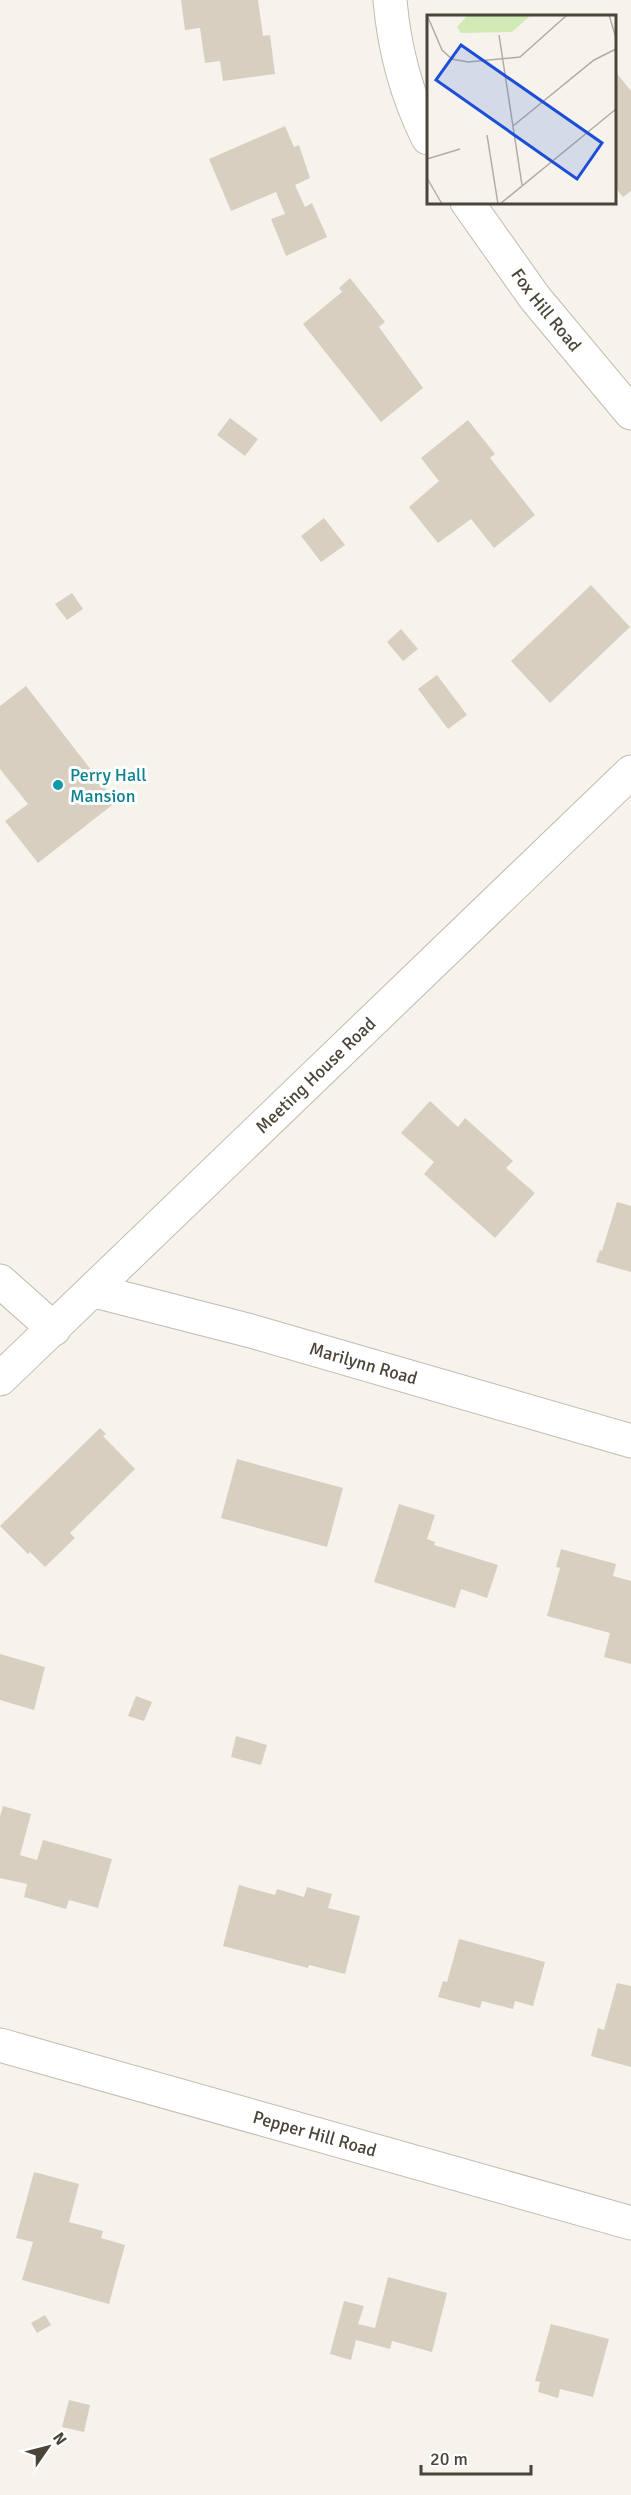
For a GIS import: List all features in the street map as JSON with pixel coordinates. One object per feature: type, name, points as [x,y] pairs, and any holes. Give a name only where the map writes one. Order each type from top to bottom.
[{"type":"street","points":[[390,0],[402,67],[415,113],[427,134]]},
{"type":"street","name":"Fox Hill Road","points":[[469,204],[535,298],[631,413]]},
{"type":"street","name":"Meeting House Road","points":[[0,1379],[95,1291],[631,772]]},
{"type":"street","points":[[0,1281],[54,1329]]},
{"type":"street","name":"Marilynn Road","points":[[95,1291],[251,1331],[631,1441]]},
{"type":"street","name":"Pepper Hill Road","points":[[0,2045],[631,2223]]},
{"type":"building","points":[[181,0],[258,0],[263,36],[270,35],[275,74],[223,81],[220,61],[205,63],[200,28],[185,30]]},
{"type":"building","points":[[616,72],[631,91],[631,191],[623,197],[616,188]]},
{"type":"building","points":[[285,126],[294,147],[299,145],[310,178],[295,185],[305,207],[312,203],[327,237],[286,256],[271,219],[285,214],[276,192],[231,211],[209,159]]},
{"type":"building","points":[[350,278],[385,322],[379,327],[423,388],[381,422],[303,324],[342,292],[339,288]]},
{"type":"building","points":[[230,418],[258,439],[245,456],[217,435]]},
{"type":"building","points":[[468,420],[495,454],[490,458],[535,515],[494,548],[471,519],[438,543],[409,507],[439,481],[421,458]]},
{"type":"building","points":[[324,518],[345,545],[321,562],[301,536]]},
{"type":"building","points":[[591,585],[630,627],[550,703],[511,661]]},
{"type":"building","points":[[72,593],[83,609],[67,620],[55,604]]},
{"type":"building","points":[[401,629],[418,649],[403,661],[387,642]]},
{"type":"building","points":[[437,675],[467,715],[448,729],[418,689]]},
{"type":"building","name":"Perry Hall Mansion","points":[[26,686],[116,802],[38,863],[5,821],[28,804],[0,769],[0,706]]},
{"type":"building","points":[[430,1101],[458,1127],[465,1118],[513,1161],[506,1168],[535,1193],[495,1238],[424,1174],[434,1162],[401,1133]]},
{"type":"building","points":[[617,1202],[631,1206],[631,1272],[596,1262],[600,1250],[602,1251]]},
{"type":"building","points":[[100,1428],[106,1434],[103,1436],[135,1469],[70,1533],[75,1538],[45,1567],[30,1552],[28,1554],[0,1526]]},
{"type":"building","points":[[237,1459],[343,1488],[327,1547],[221,1518]]},
{"type":"building","points":[[399,1504],[435,1515],[427,1539],[435,1542],[434,1545],[498,1565],[487,1598],[461,1589],[455,1608],[374,1582]]},
{"type":"building","points":[[561,1549],[616,1564],[613,1576],[631,1581],[631,1664],[604,1657],[610,1633],[547,1616],[560,1568],[556,1567]]},
{"type":"building","points":[[0,1654],[45,1667],[34,1710],[0,1700]]},
{"type":"building","points":[[136,1696],[152,1702],[144,1721],[128,1716]]},
{"type":"building","points":[[236,1736],[267,1745],[261,1765],[231,1757]]},
{"type":"building","points":[[3,1806],[31,1814],[20,1855],[37,1860],[43,1840],[112,1859],[98,1908],[69,1900],[66,1909],[24,1897],[27,1884],[0,1878],[0,1817]]},
{"type":"building","points":[[239,1885],[275,1895],[277,1889],[304,1897],[307,1887],[332,1894],[328,1908],[360,1916],[345,1974],[309,1965],[308,1968],[223,1946]]},
{"type":"building","points":[[459,1939],[545,1962],[533,2006],[515,2001],[513,2009],[482,2001],[480,2008],[438,1997],[443,1981],[447,1982]]},
{"type":"building","points":[[617,1983],[631,1986],[631,2067],[591,2056],[598,2028],[604,2030]]},
{"type":"building","points":[[34,2172],[79,2184],[69,2222],[103,2231],[101,2238],[125,2245],[109,2304],[22,2280],[33,2242],[16,2238]]},
{"type":"building","points":[[388,2277],[447,2293],[432,2352],[392,2341],[390,2349],[356,2340],[351,2360],[330,2354],[344,2301],[364,2306],[358,2324],[375,2328]]},
{"type":"building","points":[[45,2315],[51,2325],[37,2333],[31,2323]]},
{"type":"building","points":[[551,2324],[609,2339],[593,2397],[560,2389],[558,2398],[538,2392],[540,2382],[535,2381]]},
{"type":"building","points":[[69,2400],[90,2405],[84,2432],[62,2427]]},
{"type":"place","name":"Perry Hall Mansion","points":[[58,785]]}]
